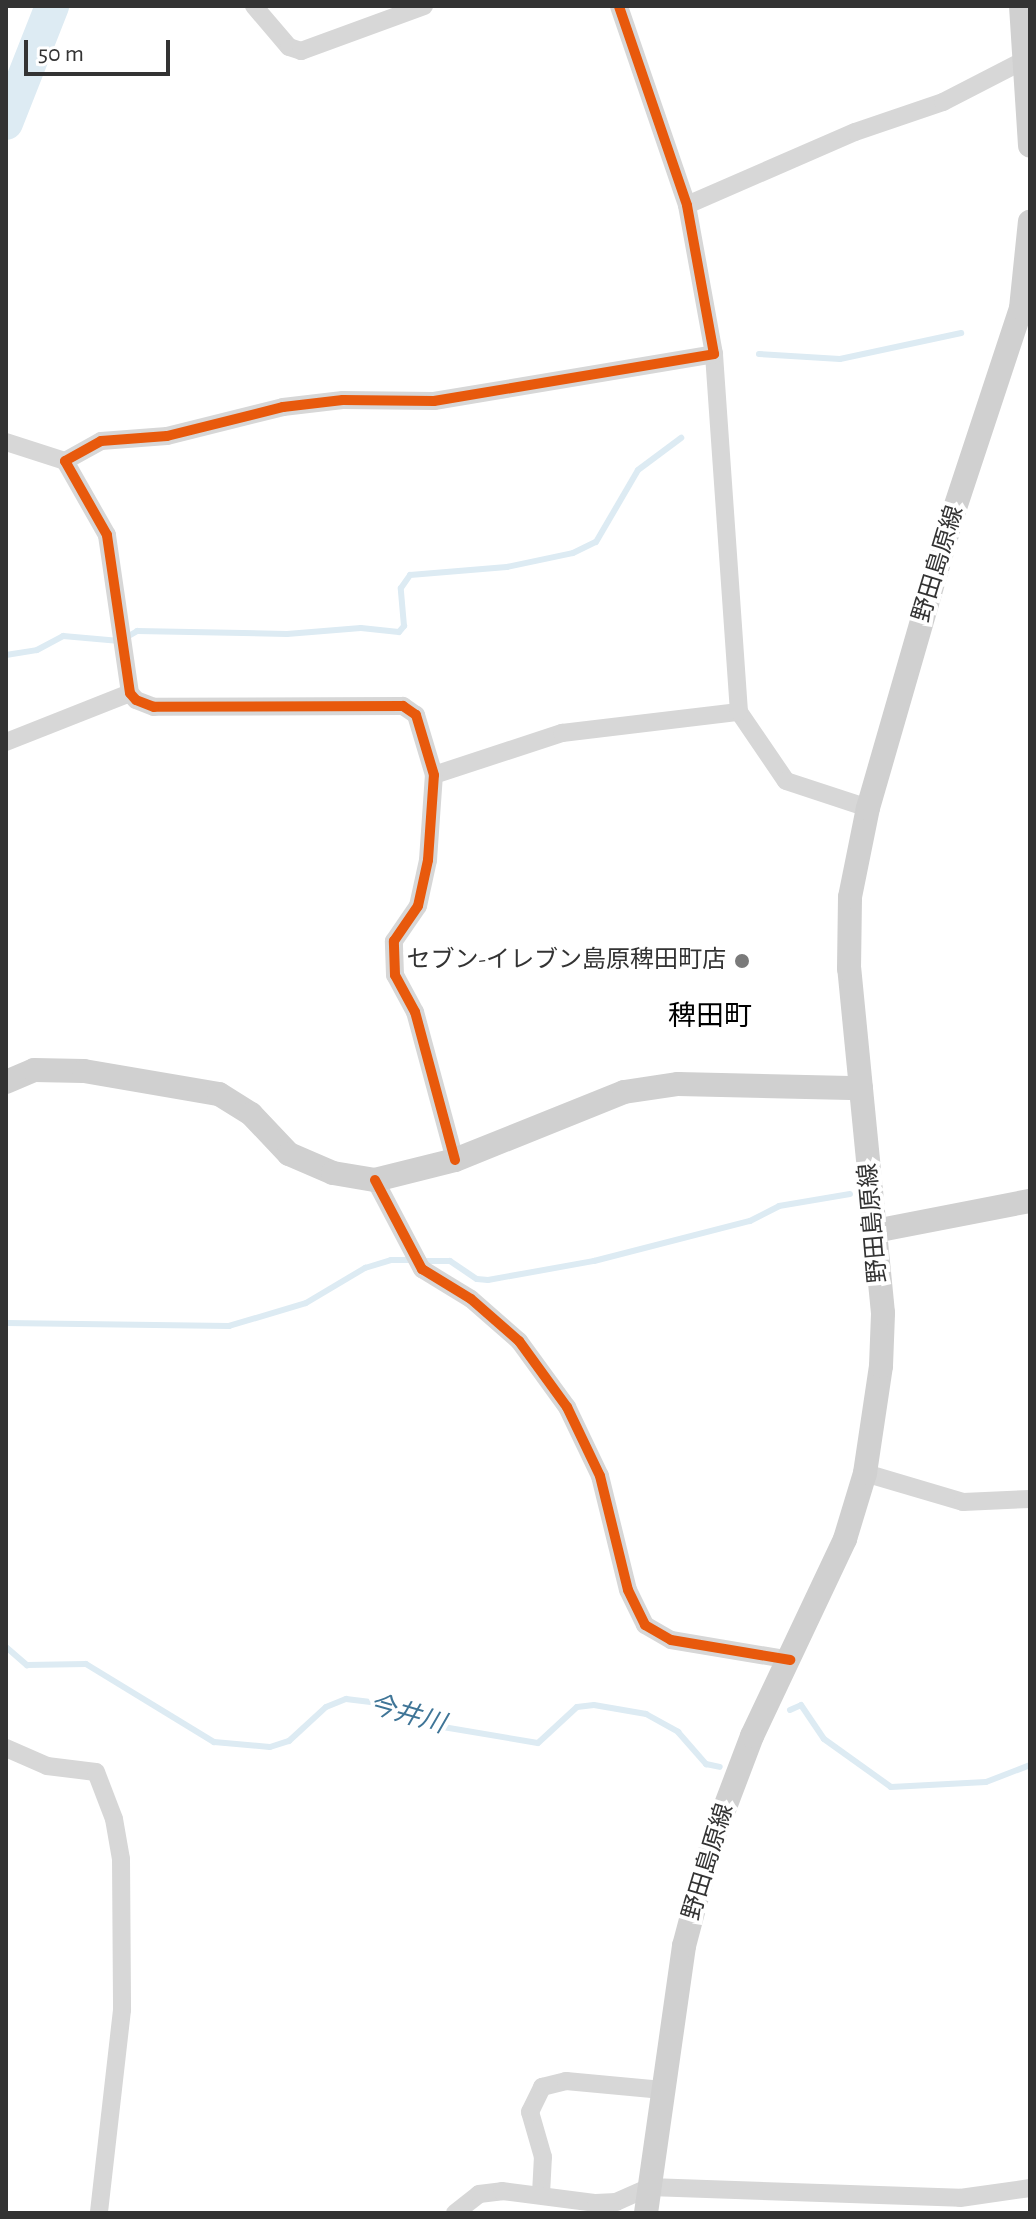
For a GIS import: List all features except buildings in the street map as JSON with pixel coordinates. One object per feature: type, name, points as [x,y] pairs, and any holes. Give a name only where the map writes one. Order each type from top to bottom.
[{"type":"main road","points":[[1021,6],[1027,58],[1030,146]]},
{"type":"main road","name":"野田島原線","points":[[646,2213],[684,1946],[711,1844],[752,1736],[845,1539],[865,1473],[881,1366],[875,1231],[848,923],[868,808],[952,517],[1025,309],[1030,221]]},
{"type":"main road","points":[[6,1082],[34,1070],[84,1071],[219,1094],[251,1114],[289,1154],[333,1173],[375,1180],[455,1160],[624,1092],[678,1084],[861,1088]]},
{"type":"main road","points":[[875,1231],[1030,1201]]},
{"type":"street","points":[[254,6],[289,47],[301,51],[424,6]]},
{"type":"street","points":[[619,6],[687,205],[714,354],[739,712],[786,781],[868,808]]},
{"type":"street","points":[[687,205],[855,132],[943,102],[1027,58]]},
{"type":"street","points":[[65,461],[101,441],[167,436],[283,407],[343,400],[434,401],[714,354]]},
{"type":"street","points":[[6,442],[65,461],[107,535],[126,639],[130,693]]},
{"type":"street","points":[[6,742],[130,693]]},
{"type":"street","points":[[130,693],[154,707],[403,706],[416,715],[434,775],[428,860],[418,906],[394,941],[395,975],[415,1012],[455,1160]]},
{"type":"street","points":[[434,775],[562,733],[739,712]]},
{"type":"street","points":[[375,1180],[408,1251],[422,1269],[471,1299],[519,1341],[567,1407],[600,1476],[628,1590],[645,1625],[671,1640],[790,1660]]},
{"type":"street","points":[[865,1473],[963,1502],[1030,1499]]},
{"type":"street","points":[[6,1748],[47,1766],[96,1772],[114,1819],[121,1859],[122,2010],[99,2213]]},
{"type":"street","points":[[541,2194],[543,2157],[530,2112],[542,2087],[566,2081],[663,2090]]},
{"type":"street","points":[[455,2213],[479,2194],[541,2194],[596,2203],[616,2202],[649,2187],[947,2198],[1030,2188]]},
{"type":"waterway","points":[[6,123],[52,6]]},
{"type":"waterway","points":[[759,354],[840,359],[961,333]]},
{"type":"waterway","points":[[6,655],[37,650],[63,636],[120,641],[137,631],[287,634],[361,628],[399,632],[404,626],[401,588],[410,575],[507,567],[573,553],[596,542],[638,470],[681,438]]},
{"type":"waterway","points":[[423,1261],[450,1261],[477,1279],[488,1280],[594,1261],[750,1221],[779,1206],[850,1194]]},
{"type":"waterway","points":[[6,1323],[229,1326],[306,1303],[365,1268],[391,1260],[412,1260]]},
{"type":"waterway","name":"今井川","points":[[6,1647],[27,1665],[86,1664],[214,1742],[270,1747],[289,1741],[326,1707],[346,1699],[381,1703],[443,1727],[538,1743],[577,1707],[594,1705],[646,1714],[678,1732],[706,1764],[720,1767]]},
{"type":"waterway","name":"今井川","points":[[790,1710],[801,1705],[824,1739],[891,1787],[986,1782],[1030,1765]]},
{"type":"cycle path","points":[[455,1160],[415,1012],[395,975],[394,941],[418,906],[428,860],[434,775],[416,715],[403,706],[154,707],[136,700],[130,693],[107,535],[65,461],[101,441],[167,436],[283,407],[343,400],[434,401],[714,354],[687,205],[619,6]]},
{"type":"cycle path","points":[[375,1180],[422,1269],[471,1299],[519,1341],[567,1407],[600,1476],[628,1590],[645,1625],[671,1640],[790,1660]]},
{"type":"place","name":"セブン-イレブン島原稗田町店","points":[[742,961]]},
{"type":"district","name":"稗田町","points":[[710,1017]]}]
